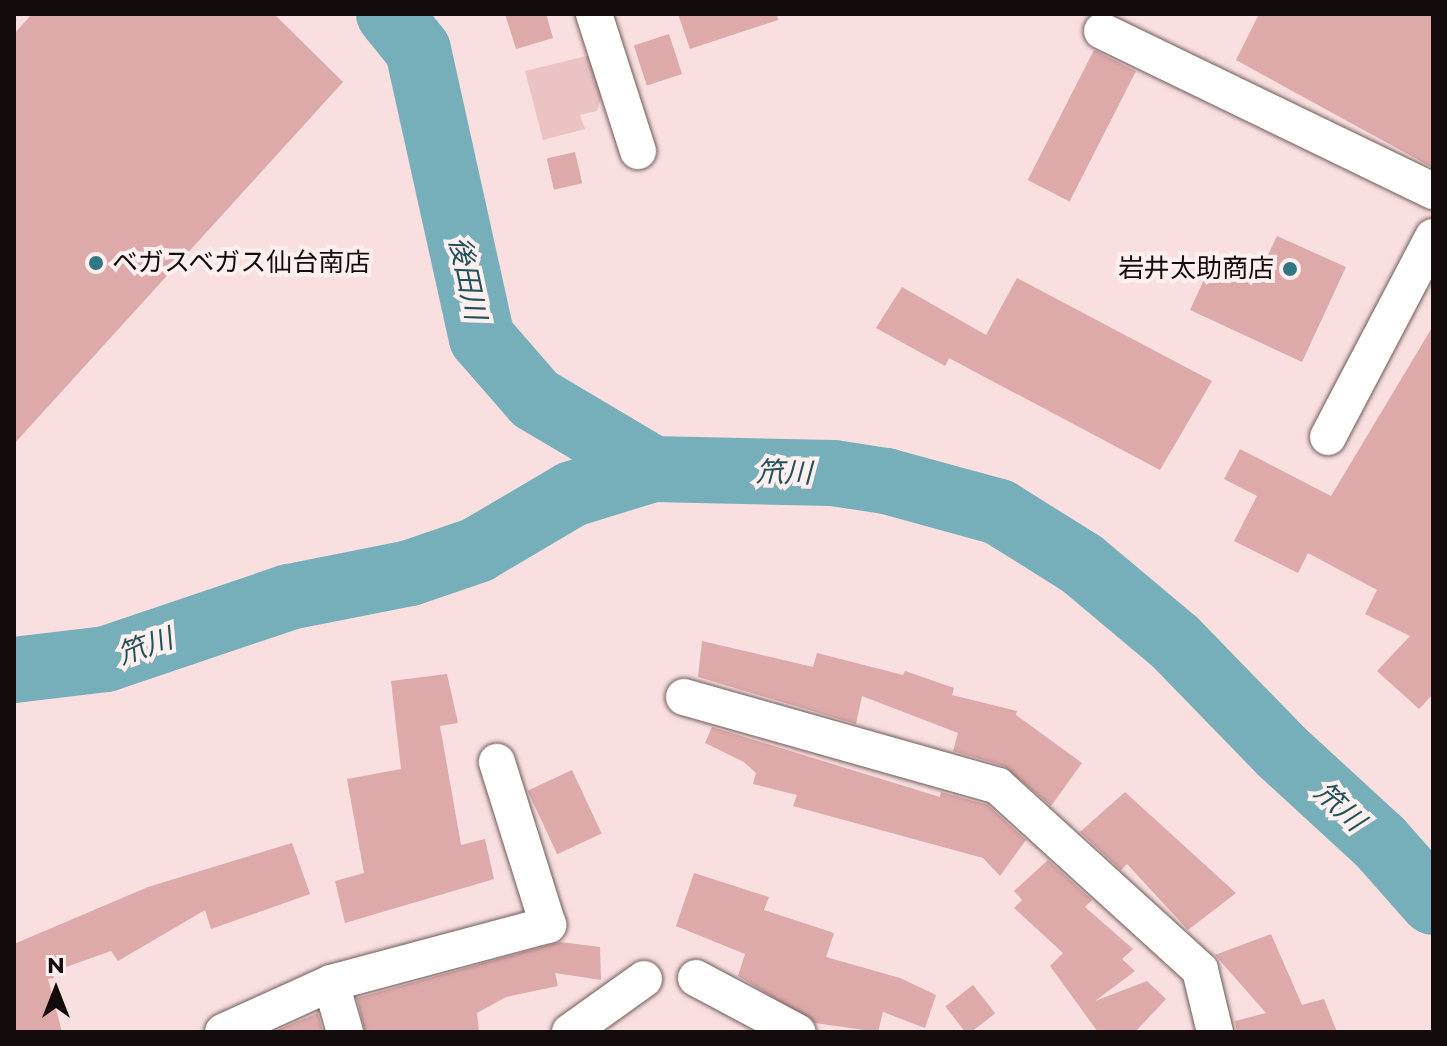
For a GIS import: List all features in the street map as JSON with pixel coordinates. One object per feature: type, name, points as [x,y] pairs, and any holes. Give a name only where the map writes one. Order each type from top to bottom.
[{"type":"street","points":[[594,14],[638,151]]},
{"type":"street","points":[[1102,31],[1433,191]]},
{"type":"street","points":[[1328,437],[1433,237]]},
{"type":"street","points":[[684,697],[998,786],[1200,970],[1215,1032]]},
{"type":"street","points":[[223,1032],[331,983],[548,925],[497,762]]},
{"type":"street","points":[[696,978],[797,1032]]},
{"type":"street","points":[[570,1032],[644,979]]},
{"type":"street","points":[[331,983],[345,1032]]},
{"type":"shaded area","points":[[591,55],[603,90],[597,111],[580,115],[585,129],[543,140],[525,71]]},
{"type":"building","name":"ベガスベガス仙台南店","points":[[32,14],[274,14],[343,82],[14,444],[14,34]]},
{"type":"building","points":[[505,14],[546,14],[553,38],[516,49]]},
{"type":"building","points":[[678,14],[777,14],[778,20],[690,49]]},
{"type":"building","points":[[1259,14],[1433,14],[1433,168],[1236,60]]},
{"type":"building","points":[[669,34],[682,74],[647,85],[634,45]]},
{"type":"building","points":[[1094,50],[1136,71],[1070,201],[1028,180]]},
{"type":"building","points":[[575,152],[582,183],[554,190],[547,159]]},
{"type":"building","points":[[1277,236],[1346,267],[1302,362],[1190,310],[1215,256],[1258,276]]},
{"type":"building","points":[[1017,278],[1212,381],[1160,470],[949,358],[945,366],[876,328],[902,287],[986,335]]},
{"type":"building","points":[[1433,326],[1433,694],[1419,709],[1377,671],[1410,636],[1365,614],[1377,590],[1308,553],[1298,573],[1234,541],[1257,496],[1224,479],[1240,449],[1331,496]]},
{"type":"building","points":[[702,641],[813,667],[817,653],[903,675],[905,671],[954,688],[952,695],[1017,711],[1016,715],[1082,763],[1051,806],[1004,766],[953,751],[958,733],[862,696],[856,724],[698,677]]},
{"type":"building","points":[[447,674],[458,723],[440,726],[461,845],[485,839],[494,879],[345,923],[335,881],[364,873],[347,779],[401,769],[391,681]]},
{"type":"building","points":[[712,727],[940,797],[941,792],[988,805],[1026,840],[1000,876],[983,858],[793,806],[797,795],[753,784],[756,773],[744,762],[705,743]]},
{"type":"building","points":[[572,770],[602,833],[557,854],[528,791]]},
{"type":"building","points":[[1125,792],[1236,893],[1188,930],[1127,864],[1121,870],[1080,832]]},
{"type":"building","points":[[292,843],[310,894],[211,929],[205,910],[118,961],[111,951],[52,972],[54,978],[48,979],[62,1032],[14,1032],[14,944],[148,887]]},
{"type":"building","points":[[1048,860],[1092,900],[1085,907],[1133,949],[1122,959],[1135,971],[1095,1001],[1147,981],[1166,999],[1135,1032],[1098,1032],[1050,966],[1063,953],[1014,908],[1022,900],[1014,891]]},
{"type":"building","points":[[694,873],[769,897],[764,910],[834,933],[826,957],[900,978],[936,995],[925,1028],[883,1012],[878,1032],[815,1023],[738,976],[745,954],[676,926]]},
{"type":"building","points":[[1271,934],[1302,1005],[1324,999],[1337,1032],[1237,1032],[1235,1021],[1266,1013],[1215,955]]},
{"type":"building","points":[[560,942],[600,947],[601,980],[555,973],[558,986],[506,997],[477,1013],[479,1032],[365,1032],[357,998]]},
{"type":"building","points":[[973,985],[995,1013],[971,1032],[965,1032],[945,1007]]},
{"type":"building","points":[[318,1013],[323,1032],[277,1032],[277,1030]]},
{"type":"waterway","name":"後田川","points":[[389,14],[418,50],[482,338],[535,399],[653,469]]},
{"type":"waterway","name":"笊川","points":[[14,670],[106,659],[289,597],[410,573],[477,550],[572,494],[653,469],[833,473],[886,481],[999,512],[1082,564],[1175,642],[1282,752],[1380,842],[1433,902]]},
{"type":"place","name":"ベガスベガス仙台南店","points":[[96,263]]},
{"type":"place","name":"岩井太助商店","points":[[1290,269]]}]
